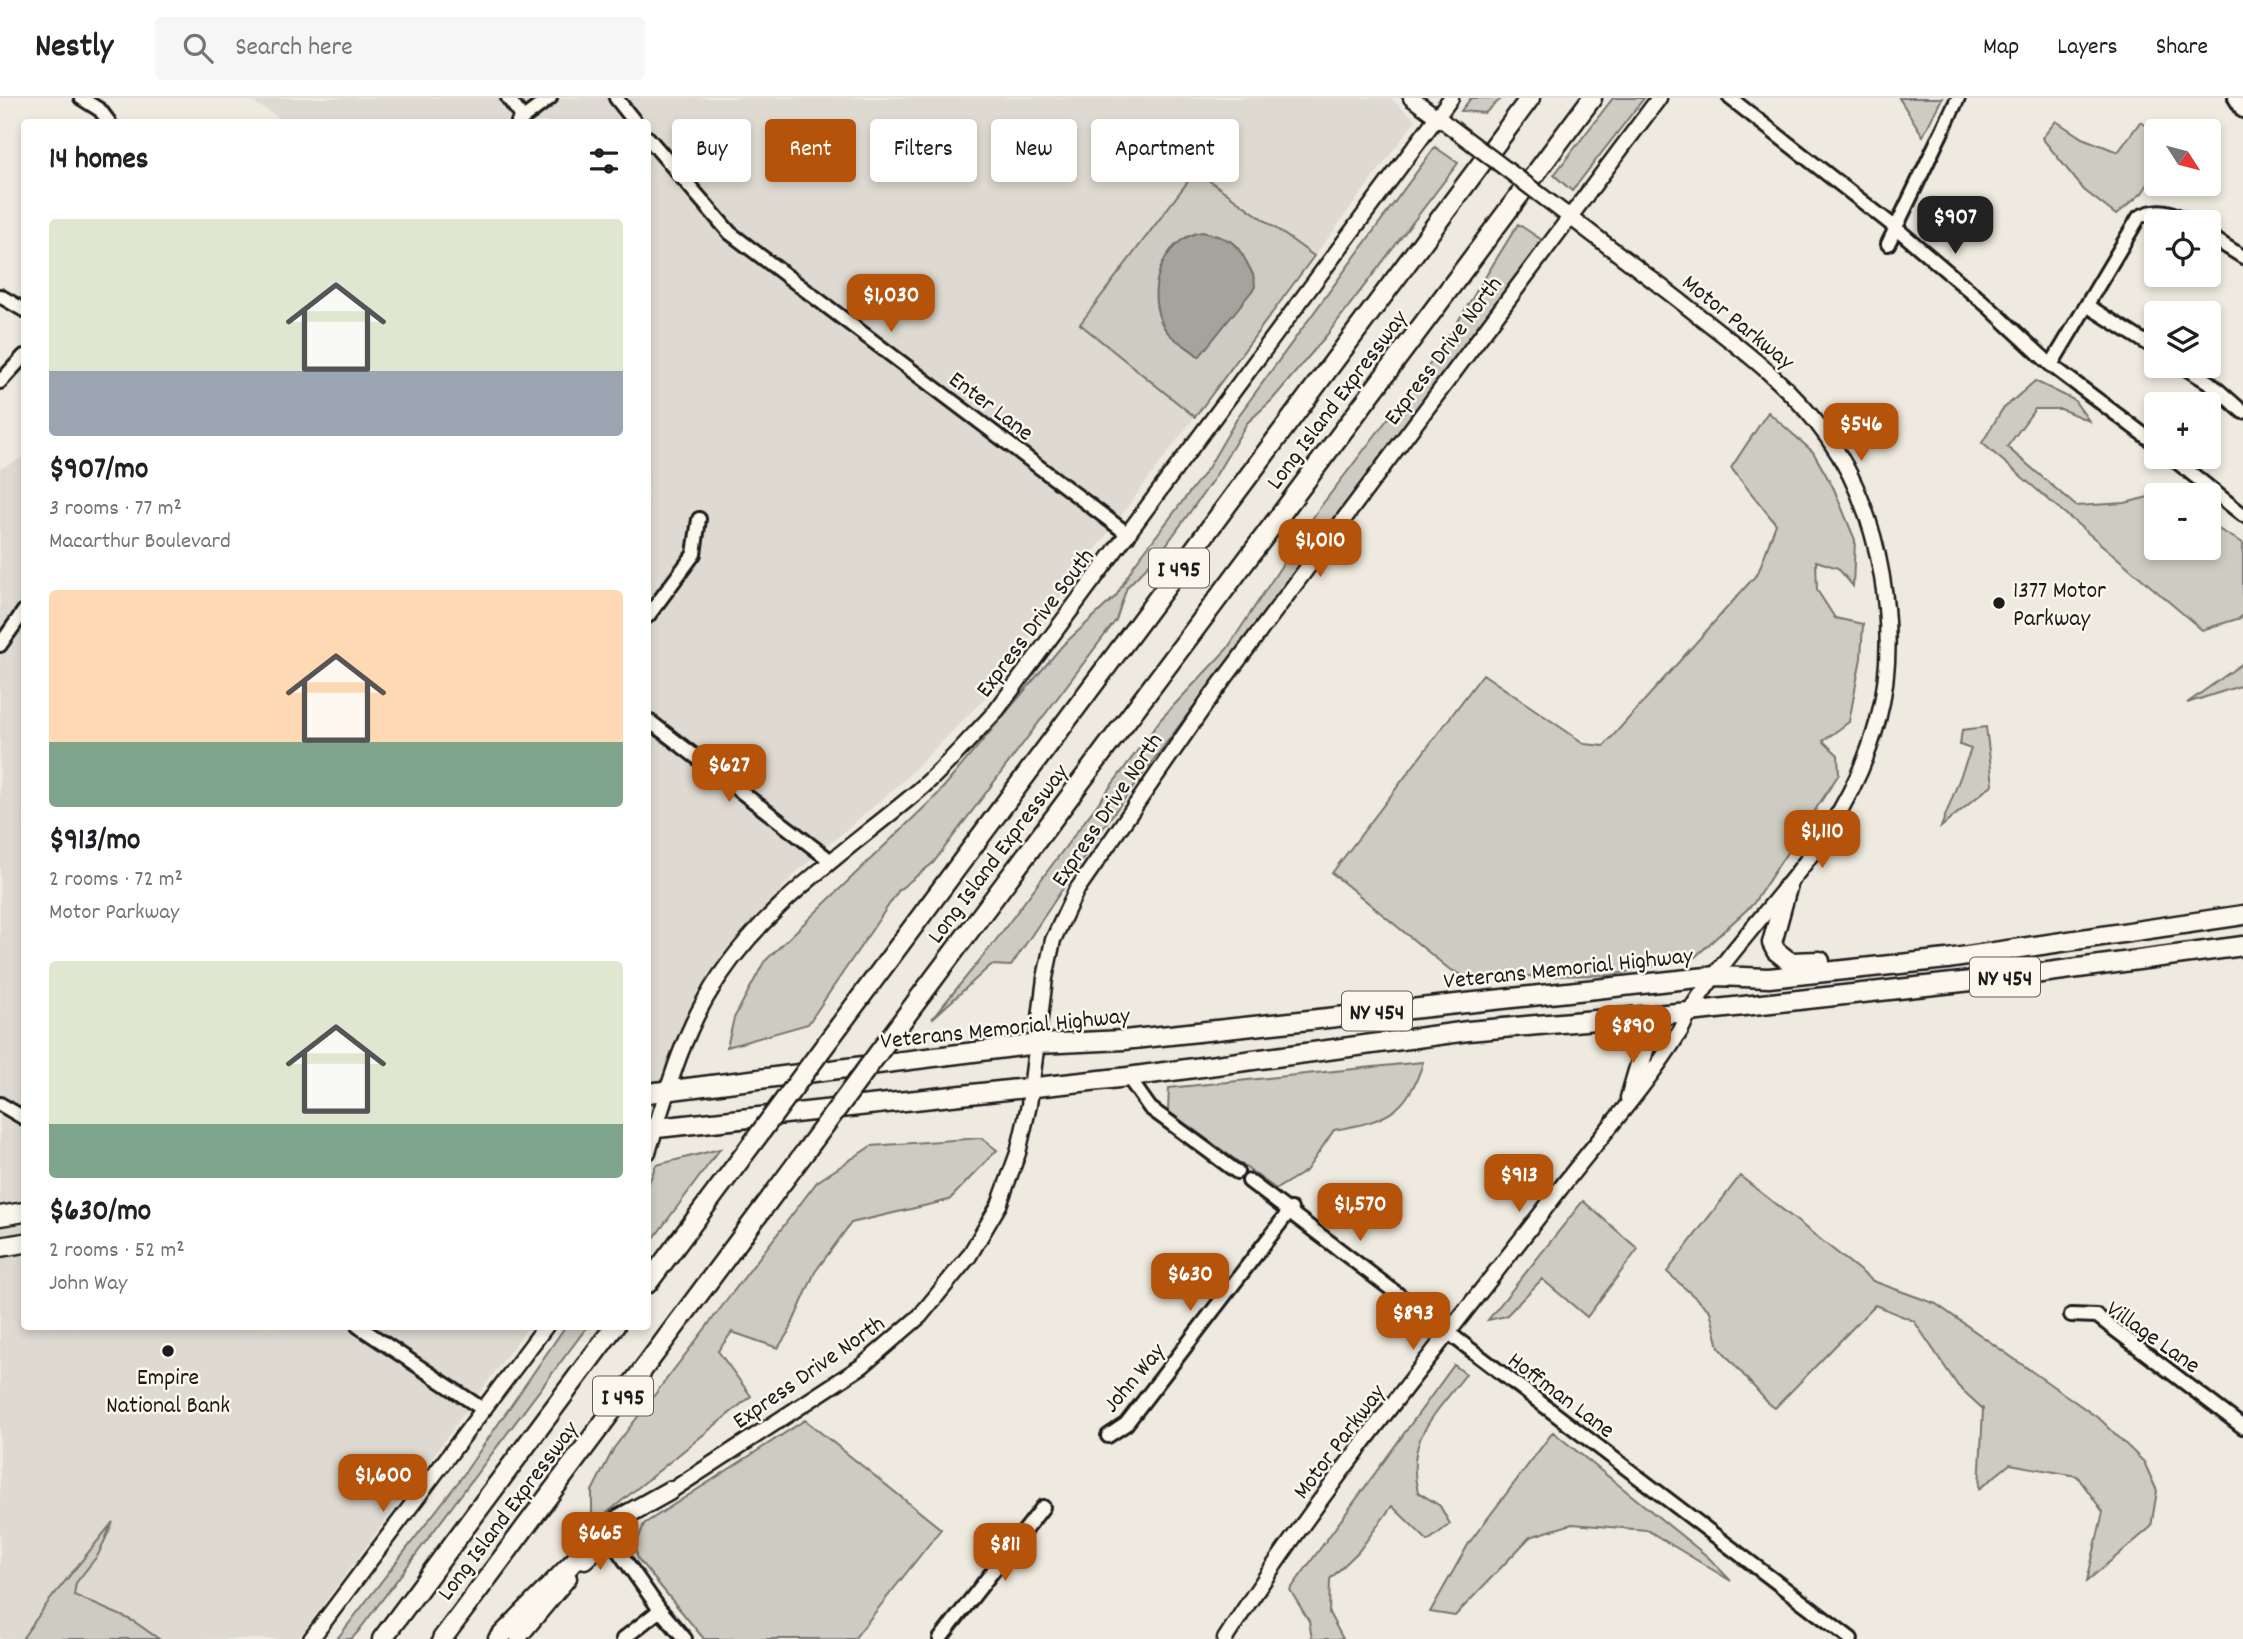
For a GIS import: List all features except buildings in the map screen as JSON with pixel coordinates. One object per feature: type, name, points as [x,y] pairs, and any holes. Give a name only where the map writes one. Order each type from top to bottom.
[{"type":"highway","name":"Long Island Expressway","points":[[651,1279],[1530,98]]},
{"type":"highway","name":"Long Island Expressway","points":[[442,1639],[1592,98]]},
{"type":"highway","points":[[1787,888],[1772,937],[1776,951],[1784,960],[1901,963]]},
{"type":"highway","name":"Veterans Memorial Highway","points":[[651,1092],[1038,1044],[1124,1040],[1716,976],[1769,978],[2157,930],[2243,915]]},
{"type":"highway","name":"NY 454","points":[[652,1129],[1032,1085],[1128,1077],[1523,1026],[1689,1012],[2026,975],[2243,946]]},
{"type":"highway","points":[[1523,1026],[1609,1026],[1631,1029],[1645,1047],[1630,1098]]},
{"type":"highway","points":[[0,1216],[21,1212]]},
{"type":"highway","points":[[0,1247],[21,1244]]},
{"type":"highway","name":"Long Island Expressway","points":[[382,1639],[612,1330]]},
{"type":"highway","points":[[498,1639],[599,1536],[619,1519],[669,1491]]},
{"type":"main road","name":"Motor Parkway","points":[[1225,1639],[1309,1517],[1680,1032],[1689,1012],[1716,976],[1830,832],[1857,781],[1879,717],[1888,650],[1885,596],[1876,549],[1858,495],[1830,440],[1792,395],[1748,354],[1411,98]]},
{"type":"main road","name":"Express Drive South","points":[[652,1129],[691,1027],[707,996],[749,936],[786,898],[921,788],[996,711],[1443,122],[1451,98]]},
{"type":"main road","name":"Express Drive North","points":[[518,1639],[563,1585],[610,1539],[669,1491],[842,1382],[886,1348],[931,1305],[969,1256],[999,1205],[1018,1153],[1032,1085],[1045,978],[1054,940],[1076,891],[1210,698],[1567,215],[1659,98]]},
{"type":"main road","points":[[311,1639],[543,1330]]},
{"type":"street","points":[[81,98],[100,110],[108,119]]},
{"type":"street","points":[[508,98],[520,119]]},
{"type":"street","points":[[522,119],[550,98]]},
{"type":"street","points":[[615,98],[632,119]]},
{"type":"street","points":[[1730,98],[1896,228],[1990,308],[2051,365],[2144,435]]},
{"type":"street","points":[[1888,244],[1958,98]]},
{"type":"street","points":[[2235,98],[2243,111]]},
{"type":"street","name":"Enter Lane","points":[[651,141],[730,233],[1129,534]]},
{"type":"street","points":[[2051,365],[2139,217],[2144,214]]},
{"type":"street","points":[[2221,243],[2243,257]]},
{"type":"street","points":[[0,296],[21,308]]},
{"type":"street","points":[[2088,306],[2144,341]]},
{"type":"street","points":[[0,382],[21,359]]},
{"type":"street","points":[[2202,378],[2243,412]]},
{"type":"street","points":[[2186,469],[2243,515]]},
{"type":"street","points":[[651,613],[694,554],[699,519]]},
{"type":"street","points":[[0,645],[21,615]]},
{"type":"street","points":[[651,722],[831,861]]},
{"type":"street","points":[[1128,1077],[1150,1108],[1237,1172]]},
{"type":"street","points":[[0,1104],[21,1116]]},
{"type":"street","name":"Hoffman Lane","points":[[1249,1181],[1291,1209],[1450,1334],[1851,1639]]},
{"type":"street","name":"John Way","points":[[1108,1436],[1126,1424],[1291,1209]]},
{"type":"street","name":"Village Lane","points":[[2071,1315],[2097,1316],[2243,1427]]},
{"type":"street","points":[[364,1330],[484,1410]]},
{"type":"street","points":[[940,1639],[1043,1507]]},
{"type":"street","points":[[610,1539],[660,1610],[685,1639]]},
{"type":"street","points":[[627,1636],[660,1610]]},
{"type":"shaded area","points":[[246,98],[1390,98],[1416,120],[985,698],[902,782],[797,872],[729,946],[689,1026],[651,1126],[651,119],[282,119]]},
{"type":"shaded area","points":[[1471,98],[1502,98],[1485,113],[1461,111]]},
{"type":"shaded area","points":[[1613,98],[1644,98],[1572,191],[1554,175]]},
{"type":"shaded area","points":[[1899,98],[1942,98],[1923,136]]},
{"type":"shaded area","points":[[2056,121],[2082,138],[2118,152],[2140,122],[2144,124],[2144,190],[2116,215],[2084,190],[2042,138]]},
{"type":"shaded area","points":[[1435,147],[1458,163],[1326,336],[1272,400],[1247,423],[1213,480],[1161,552],[1127,587],[1116,620],[933,863],[899,890],[808,1024],[727,1047],[734,1018],[764,962],[937,795],[1062,646],[1116,596],[1134,565],[1208,468],[1239,415]]},
{"type":"shaded area","points":[[1188,182],[1211,182],[1314,256],[1195,417],[1080,324]]},
{"type":"shaded area","points":[[1518,224],[1542,240],[1108,821],[1011,966],[991,965],[932,1019],[993,944],[1161,719],[1227,649],[1318,510],[1439,352]]},
{"type":"shaded area","points":[[1202,232],[1233,243],[1242,253],[1252,273],[1255,287],[1199,357],[1165,329],[1159,315],[1156,285],[1166,256],[1188,236]]},
{"type":"shaded area","points":[[2035,381],[2074,400],[2089,421],[2061,409],[2035,409],[2007,447],[2076,506],[2125,503],[2144,498],[2144,560],[2221,560],[2221,531],[2243,543],[2243,615],[2202,630],[1982,443],[2002,410]]},
{"type":"shaded area","points":[[1768,412],[1813,452],[1834,489],[1855,540],[1853,586],[1838,568],[1816,561],[1817,590],[1835,618],[1863,624],[1861,658],[1849,722],[1823,741],[1838,755],[1839,774],[1753,904],[1695,957],[1612,975],[1465,977],[1449,969],[1332,873],[1483,674],[1585,744],[1604,746],[1758,573],[1776,524],[1731,468]]},
{"type":"shaded area","points":[[21,458],[21,1330],[526,1330],[298,1639],[159,1639],[133,1621],[103,1606],[82,1601],[48,1601],[22,1639],[0,1639],[0,469]]},
{"type":"shaded area","points":[[2243,663],[2243,685],[2187,703]]},
{"type":"shaded area","points":[[1986,727],[1993,784],[1941,827],[1971,749],[1960,745],[1962,730]]},
{"type":"shaded area","points":[[1423,1062],[1410,1093],[1392,1112],[1367,1123],[1334,1130],[1306,1171],[1276,1189],[1168,1111],[1169,1088]]},
{"type":"shaded area","points":[[981,1138],[997,1150],[949,1200],[851,1223],[815,1272],[789,1331],[778,1348],[732,1332],[718,1351],[751,1396],[592,1525],[592,1491],[614,1448],[817,1182],[871,1146]]},
{"type":"shaded area","points":[[720,1149],[651,1242],[651,1178],[656,1165]]},
{"type":"shaded area","points":[[1740,1176],[1873,1281],[1936,1304],[2101,1420],[2144,1462],[2157,1491],[2151,1527],[2087,1581],[2103,1512],[2077,1476],[2010,1464],[1979,1489],[1983,1409],[1958,1386],[1914,1321],[1875,1305],[1775,1408],[1768,1403],[1719,1347],[1710,1311],[1667,1272]]},
{"type":"shaded area","points":[[1583,1201],[1638,1249],[1587,1317],[1542,1279],[1506,1316],[1488,1320]]},
{"type":"shaded area","points":[[563,1330],[585,1330],[357,1633],[351,1639],[337,1639],[459,1481]]},
{"type":"shaded area","points":[[1454,1365],[1466,1374],[1426,1428],[1415,1457],[1418,1492],[1440,1506],[1450,1524],[1428,1541],[1392,1506],[1358,1552],[1330,1579],[1329,1613],[1343,1639],[1312,1639],[1309,1621],[1290,1590]]},
{"type":"shaded area","points":[[805,1420],[941,1529],[854,1639],[704,1639],[638,1559],[635,1548],[644,1524]]},
{"type":"shaded area","points":[[1553,1432],[1708,1557],[1731,1581],[1647,1530],[1572,1524],[1530,1537],[1455,1616],[1430,1612],[1469,1543]]},
{"type":"shaded area","points":[[113,1522],[98,1555],[76,1583],[74,1595],[133,1621],[159,1639],[22,1639],[49,1601]]},
{"type":"place","name":"1377 Motor Parkway","points":[[1999,603]]},
{"type":"place","name":"Empire National Bank","points":[[168,1351]]}]
